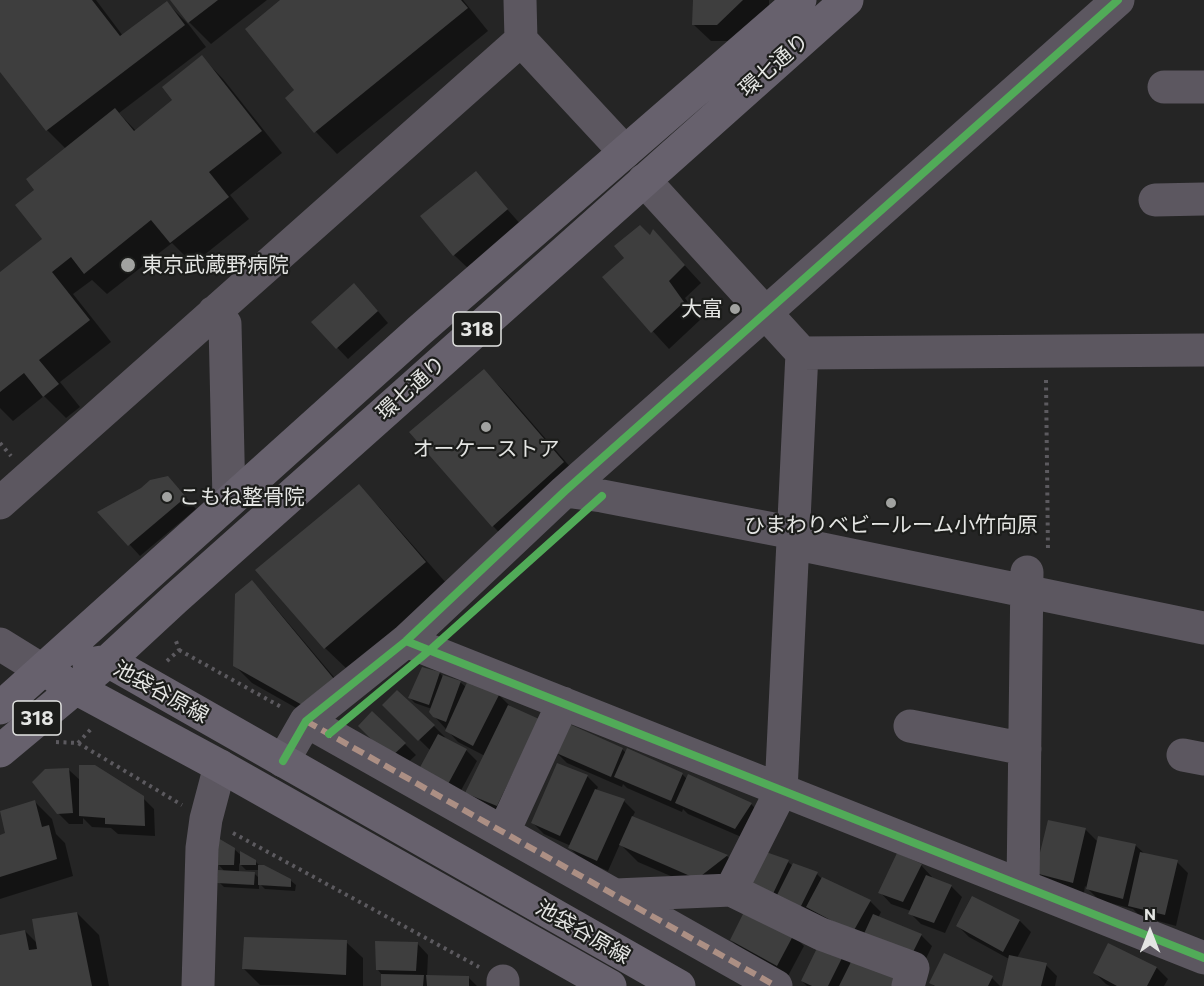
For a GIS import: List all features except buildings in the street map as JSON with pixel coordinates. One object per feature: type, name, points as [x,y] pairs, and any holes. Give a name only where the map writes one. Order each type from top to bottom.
[{"type":"main road","name":"環七通り","points":[[0,751],[108,661],[848,0]]},
{"type":"main road","name":"環七通り","points":[[0,708],[228,501],[420,330],[626,152],[785,7]]},
{"type":"main road","name":"池袋谷原線","points":[[42,670],[108,661],[679,986]]},
{"type":"main road","name":"池袋谷原線","points":[[42,670],[220,766],[610,986]]},
{"type":"main road","points":[[202,715],[223,752],[220,766]]},
{"type":"street","points":[[519,0],[521,40],[626,152]]},
{"type":"street","points":[[283,761],[306,721],[406,641],[565,491],[1118,0]]},
{"type":"street","points":[[0,503],[521,40]]},
{"type":"street","points":[[1164,87],[1204,87]]},
{"type":"street","points":[[644,180],[802,353],[781,791],[731,890]]},
{"type":"street","points":[[1155,200],[1204,199]]},
{"type":"street","points":[[214,312],[225,324],[228,501]]},
{"type":"street","points":[[802,353],[1204,350]]},
{"type":"street","points":[[565,491],[602,496],[1034,578],[1204,606]]},
{"type":"street","points":[[1034,578],[1204,628]]},
{"type":"street","points":[[1023,885],[1025,748],[1034,578]]},
{"type":"street","points":[[406,641],[1204,958]]},
{"type":"street","points":[[0,644],[42,670]]},
{"type":"street","points":[[504,831],[562,703]]},
{"type":"street","points":[[306,721],[776,986]]},
{"type":"street","points":[[910,726],[1025,748]]},
{"type":"street","points":[[198,986],[202,848],[206,819],[220,766]]},
{"type":"street","points":[[616,895],[731,890],[821,934],[913,968],[908,986]]},
{"type":"path","points":[[1034,578],[1046,352]]},
{"type":"path","points":[[173,634],[179,650],[306,721]]},
{"type":"path","points":[[161,668],[179,650]]},
{"type":"path","points":[[46,741],[78,743],[206,819],[290,863],[503,983]]},
{"type":"marked path","points":[[306,721],[776,986]]},
{"type":"cycle path","points":[[283,761],[306,721],[406,641],[565,491],[1118,0]]},
{"type":"cycle path","points":[[329,734],[430,650],[602,496]]},
{"type":"cycle path","points":[[406,641],[1204,958]]},
{"type":"place","name":"東京武蔵野病院","points":[[128,265]]},
{"type":"place","name":"大富","points":[[735,309]]},
{"type":"place","name":"オーケーストア","points":[[486,427]]},
{"type":"place","name":"こもね整骨院","points":[[167,497]]},
{"type":"place","name":"ひまわりベビールーム小竹向原","points":[[891,503]]}]
